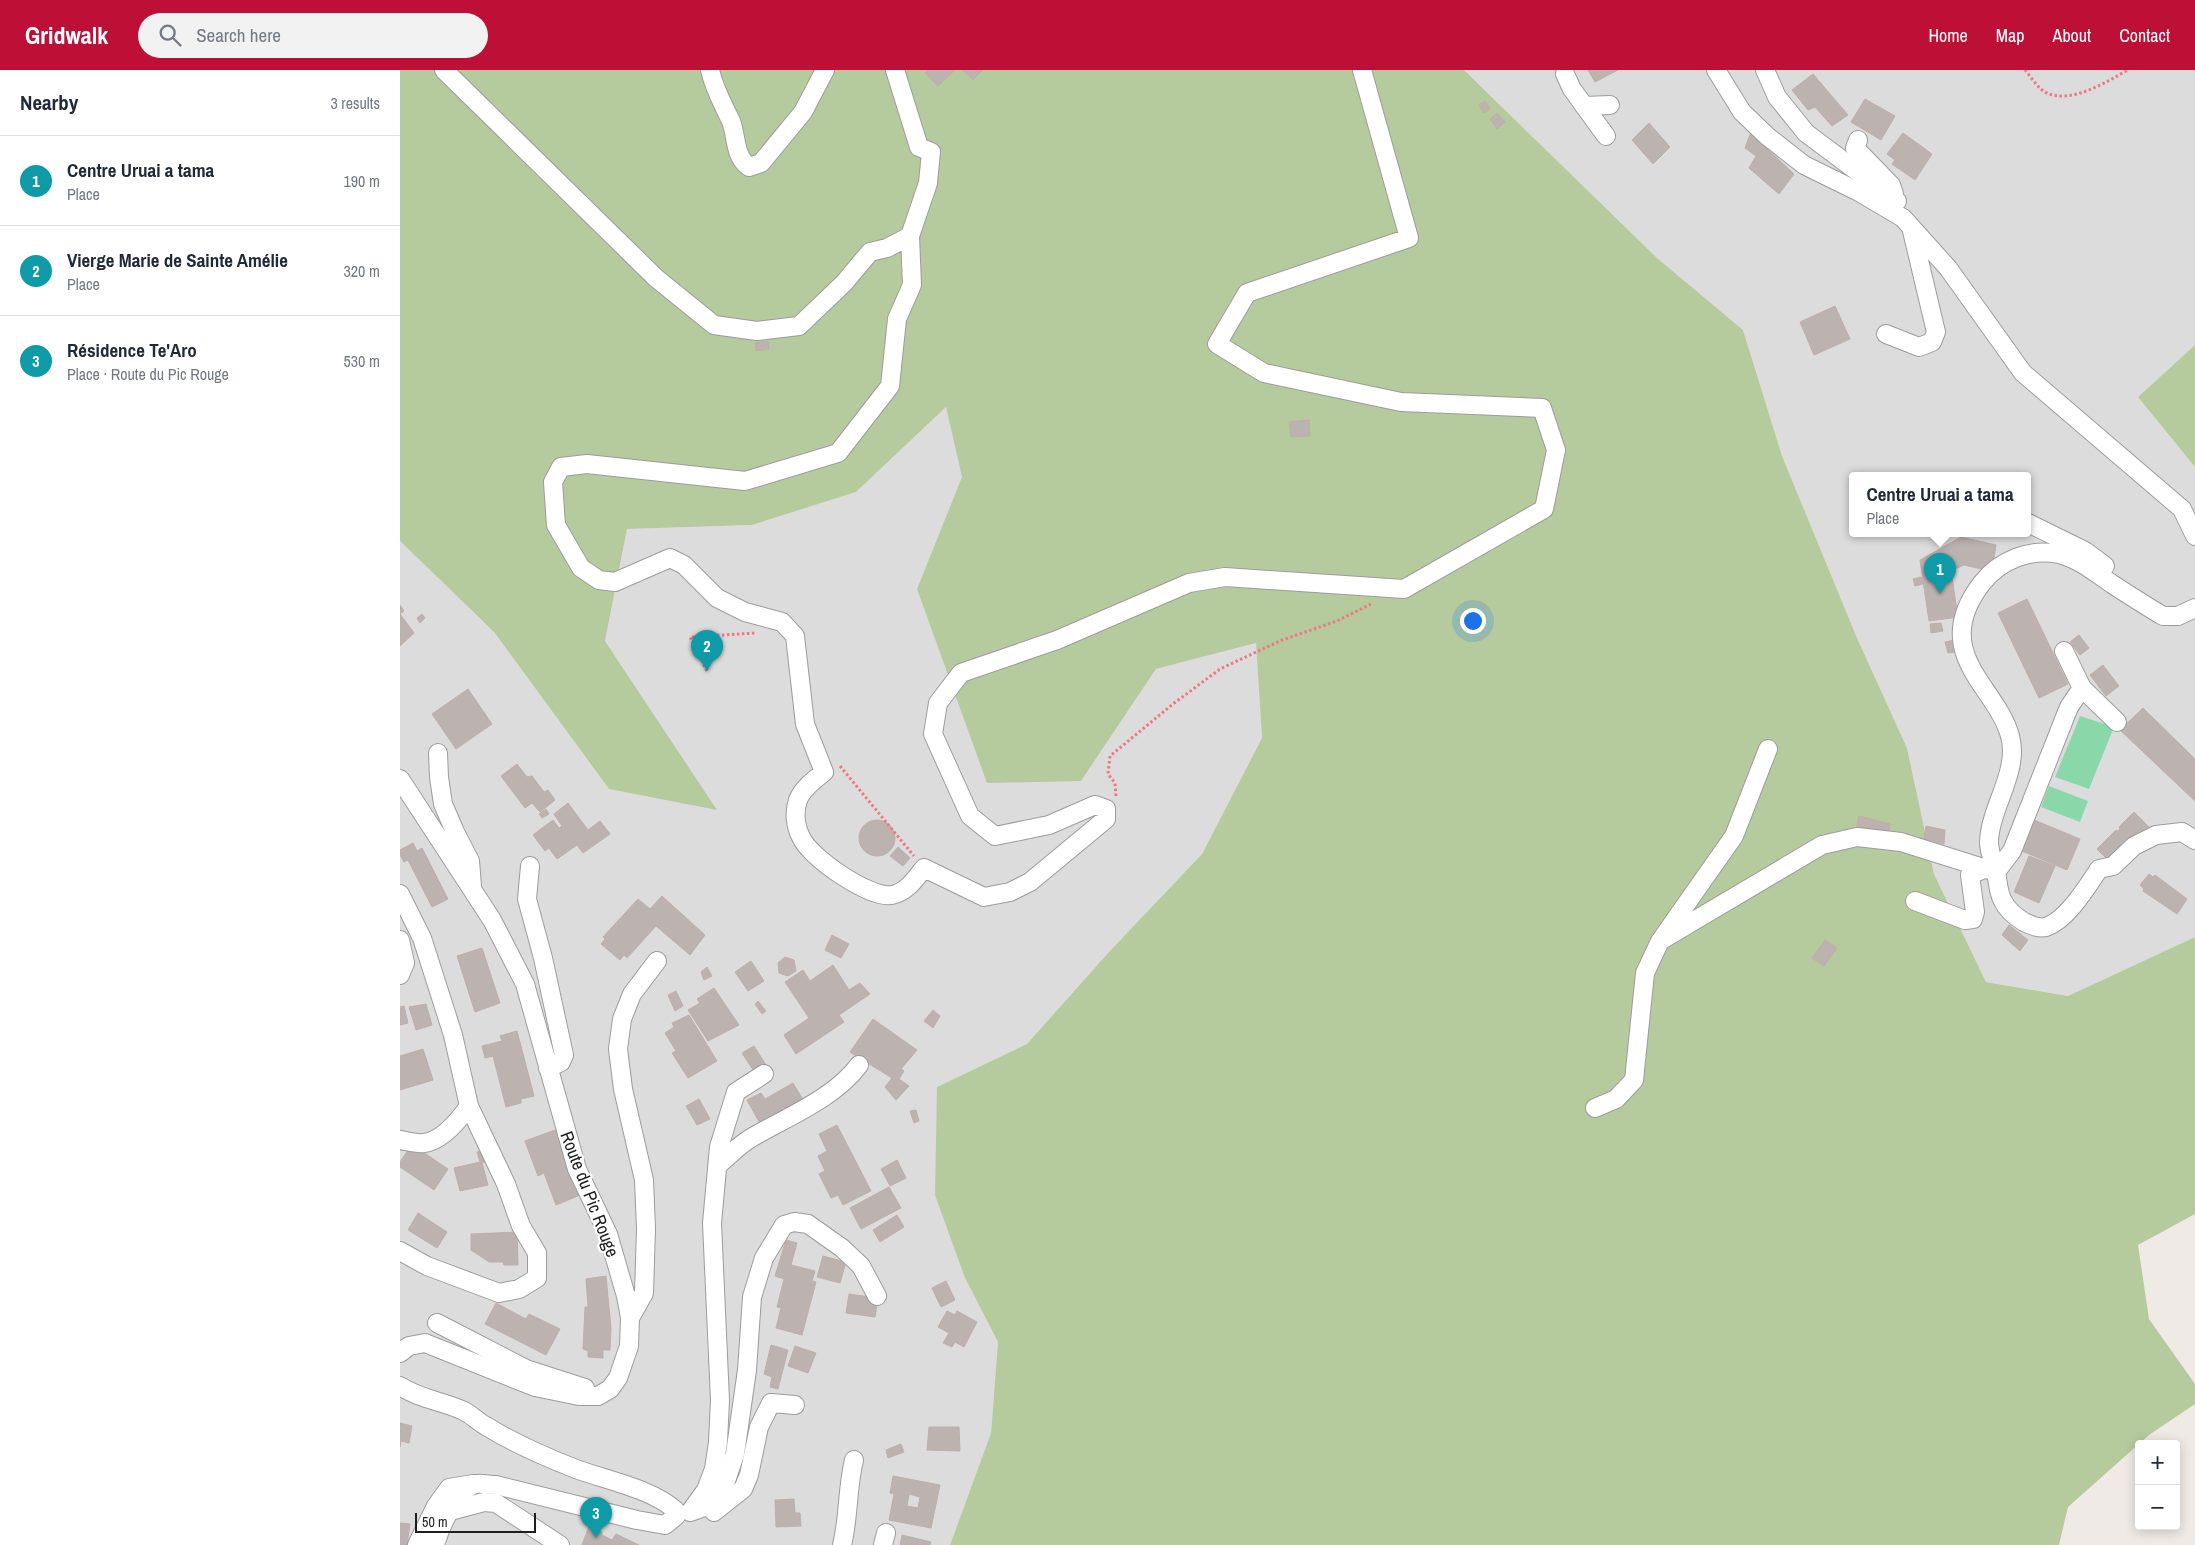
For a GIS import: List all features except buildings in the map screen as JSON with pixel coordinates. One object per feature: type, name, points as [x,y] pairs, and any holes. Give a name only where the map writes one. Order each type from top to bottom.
[{"type":"street","points":[[444,70],[656,278],[714,325],[757,331],[799,326],[844,283],[870,252],[887,248],[910,236]]},
{"type":"street","points":[[710,70],[712,83],[732,123],[736,146],[743,163],[749,167],[761,163],[803,112],[824,70]]},
{"type":"street","points":[[895,70],[919,147],[931,152],[928,183],[910,236],[912,285],[897,319],[890,386],[838,453],[745,481],[587,464],[561,466],[553,482],[556,525],[581,568],[599,580],[615,582],[670,558],[684,565],[717,598],[745,612],[782,622],[795,636],[805,724],[830,767],[810,784],[798,799],[795,818],[801,839],[824,862],[846,879],[873,892],[892,895],[908,888],[924,868],[984,898],[1010,892],[1030,882],[1106,819],[1106,809],[1095,805],[1050,825],[995,836],[970,816],[933,734],[938,703],[961,674],[1057,640],[1189,583],[1225,577],[1404,589],[1544,509],[1556,450],[1542,408],[1400,402],[1264,373],[1217,344],[1247,292],[1409,238],[1362,70]]},
{"type":"street","points":[[1716,70],[1742,112],[1767,136],[1804,165],[1895,207]]},
{"type":"street","points":[[1765,70],[1777,96],[1806,134],[1895,207],[1948,268],[2023,373],[2182,509],[2195,536]]},
{"type":"street","points":[[1564,71],[1572,89],[1606,136]]},
{"type":"street","points":[[1584,106],[1610,105]]},
{"type":"street","points":[[1858,140],[1856,148],[1891,184],[1895,207]]},
{"type":"street","points":[[1886,334],[1919,347],[1932,342],[1936,332],[1912,228]]},
{"type":"street","points":[[2031,524],[2085,551],[2104,565],[2121,590]]},
{"type":"street","points":[[2195,608],[2178,616],[2163,616],[2083,564],[2059,554],[2038,553],[2022,555],[2004,563],[1990,573],[1976,591],[1963,615],[1961,630],[1963,646],[1969,663],[2004,722],[2010,737],[2011,754],[1992,819],[1989,844],[1990,870],[2001,900],[2009,911],[2034,927],[2044,927],[2055,922],[2068,910],[2079,898],[2099,869],[2113,866],[2134,846],[2156,835],[2182,832],[2195,840]]},
{"type":"street","points":[[2064,651],[2082,688],[2117,722]]},
{"type":"street","points":[[1915,901],[1965,920],[1973,919],[1975,912],[1970,875],[1990,870],[2012,851],[2068,707],[2082,688]]},
{"type":"street","points":[[1595,1108],[1616,1098],[1634,1080],[1645,973],[1660,941],[1734,836],[1768,749]]},
{"type":"street","points":[[438,753],[439,777],[444,804],[454,832],[470,861],[472,887]]},
{"type":"street","name":"Route du Pic Rouge","points":[[400,779],[472,887],[505,941],[525,984],[534,1009],[548,1068],[577,1169],[608,1234],[626,1296],[630,1318],[629,1346],[616,1383],[610,1389]]},
{"type":"street","points":[[1660,941],[1822,844],[1857,837],[1901,842],[1990,870]]},
{"type":"street","points":[[530,866],[527,899],[543,958],[564,1055],[562,1062],[548,1068]]},
{"type":"street","points":[[400,894],[422,938],[454,1035],[469,1106],[506,1184],[521,1226],[537,1252],[537,1278],[519,1289],[499,1293],[427,1266],[400,1251]]},
{"type":"street","points":[[400,940],[405,963],[400,975]]},
{"type":"street","points":[[630,1318],[644,1293],[646,1229],[644,1180],[623,1089],[618,1048],[622,1019],[632,994],[657,961]]},
{"type":"street","points":[[718,1164],[749,1139],[783,1122],[851,1077],[859,1065]]},
{"type":"street","points":[[679,1516],[706,1490],[718,1442],[720,1400],[712,1223],[719,1147],[736,1092],[764,1074]]},
{"type":"street","points":[[400,1140],[422,1143],[431,1141],[444,1133],[469,1106]]},
{"type":"street","points":[[417,1545],[436,1506],[449,1488],[476,1484],[496,1485],[664,1525],[679,1516],[704,1507],[723,1490],[735,1454],[747,1370],[752,1297],[764,1258],[784,1225],[794,1222],[808,1224],[842,1248],[861,1266],[877,1296]]},
{"type":"street","points":[[437,1323],[526,1369],[585,1388],[610,1389]]},
{"type":"street","points":[[400,1352],[409,1346],[425,1343],[534,1387],[579,1396],[598,1396],[610,1389]]},
{"type":"street","points":[[401,1390],[465,1412],[485,1426],[527,1449],[668,1503],[679,1516],[696,1522],[743,1489],[749,1475],[759,1427],[771,1403],[795,1405]]},
{"type":"street","points":[[842,1545],[847,1522],[849,1480],[854,1460]]},
{"type":"street","points":[[435,1545],[450,1511],[462,1492],[476,1484]]},
{"type":"street","points":[[450,1511],[484,1502],[496,1503],[560,1545]]},
{"type":"path","points":[[2026,70],[2046,93],[2063,96],[2095,89],[2128,70]]},
{"type":"path","points":[[1106,809],[1116,799],[1117,791],[1115,783],[1108,774],[1110,756],[1173,704],[1220,669],[1282,640],[1338,620],[1380,600]]},
{"type":"path","points":[[707,671],[690,637],[762,632]]},
{"type":"path","points":[[830,767],[924,868]]},
{"type":"shaded area","points":[[1464,70],[2195,70],[2195,345],[2138,397],[2195,467],[2195,937],[2068,996],[1986,982],[1934,874],[1907,748],[1857,638],[1782,456],[1743,330],[1657,258]]},
{"type":"shaded area","points":[[946,407],[963,477],[917,589],[1081,781],[1156,669],[1256,643],[1262,738],[1202,854],[1108,953],[1027,1044],[937,1087],[965,1278],[998,1342],[991,1433],[950,1545],[400,1545],[400,541],[494,632],[609,789],[716,809],[605,641],[627,529],[752,525],[856,492]]},
{"type":"green space","points":[[400,70],[1464,70],[1657,258],[1743,330],[1782,456],[1857,638],[1907,748],[1934,874],[1986,982],[2068,996],[2195,937],[2195,1214],[2138,1245],[2149,1319],[2195,1384],[2195,1404],[2143,1440],[2135,1440],[2135,1447],[2068,1507],[2059,1545],[950,1545],[991,1433],[998,1342],[965,1278],[935,1195],[937,1087],[1027,1044],[1108,953],[1202,854],[1262,738],[1256,643],[1156,669],[1081,781],[987,783],[917,589],[962,477],[946,407],[856,492],[752,525],[627,529],[605,641],[717,810],[609,789],[494,632],[400,541]]},
{"type":"green space","points":[[2195,345],[2195,467],[2138,397]]},
{"type":"green space","points":[[2080,716],[2114,727],[2089,789],[2055,777]]},
{"type":"green space","points":[[2049,786],[2088,801],[2080,822],[2041,807]]},
{"type":"place","name":"Centre Uruai a tama","points":[[1940,594]]},
{"type":"place","name":"Vierge Marie de Sainte Amélie","points":[[707,671]]},
{"type":"place","name":"Résidence Te'Aro","points":[[596,1538]]}]
